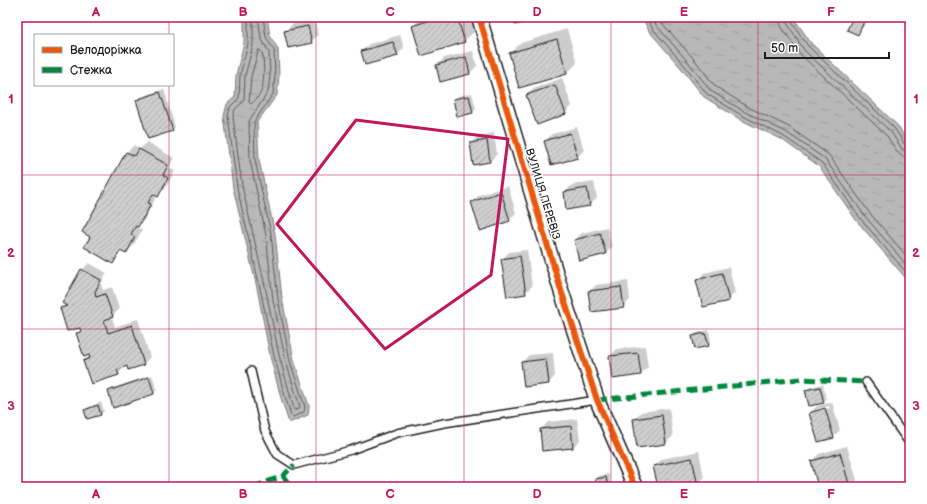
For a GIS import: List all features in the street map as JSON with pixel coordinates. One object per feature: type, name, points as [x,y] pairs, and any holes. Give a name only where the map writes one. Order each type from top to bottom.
[{"type":"street","name":"ВУЛИЦЯ ПЕРЕВІЗ","points":[[479,17],[560,287],[597,400],[635,487]]},
{"type":"lane","points":[[251,371],[266,431],[276,454],[294,465],[351,450],[397,433],[444,423],[597,400]]},
{"type":"lane","points":[[866,382],[910,444]]},
{"type":"highlighted area","points":[[356,120],[508,139],[491,275],[385,349],[277,224]]},
{"type":"water","points":[[244,17],[267,17],[270,36],[278,49],[279,76],[277,95],[257,122],[259,160],[275,234],[282,298],[294,360],[309,406],[308,415],[289,423],[270,356],[257,288],[233,188],[224,116],[227,104],[235,97],[236,75],[244,43]]},
{"type":"water","points":[[642,17],[793,17],[811,43],[899,127],[910,146],[910,283],[856,220],[819,166],[781,139],[741,120],[704,97],[649,31]]},
{"type":"building","points":[[440,17],[457,17],[465,42],[421,56],[412,26]]},
{"type":"building","points":[[513,17],[546,17],[515,25]]},
{"type":"building","points":[[853,17],[866,17],[858,35],[847,30]]},
{"type":"building","points":[[308,26],[312,43],[288,48],[284,31]]},
{"type":"building","points":[[557,39],[567,74],[519,88],[509,53]]},
{"type":"building","points":[[393,42],[398,56],[365,65],[361,51]]},
{"type":"building","points":[[466,57],[470,74],[440,82],[436,65]]},
{"type":"building","points":[[555,85],[566,114],[537,125],[526,95]]},
{"type":"building","points":[[160,92],[173,131],[148,139],[136,100]]},
{"type":"building","points":[[469,96],[473,113],[457,117],[453,99]]},
{"type":"building","points":[[570,133],[578,158],[551,165],[544,141]]},
{"type":"building","points":[[487,140],[490,162],[473,165],[470,143]]},
{"type":"building","points":[[139,149],[168,165],[163,175],[168,178],[158,197],[153,194],[148,203],[151,204],[138,227],[136,226],[131,234],[135,237],[126,254],[120,251],[113,264],[84,247],[90,237],[82,232],[126,152],[135,156]]},
{"type":"building","points":[[587,188],[590,206],[566,210],[564,192]]},
{"type":"building","points":[[501,192],[510,221],[480,231],[471,202]]},
{"type":"building","points":[[600,233],[606,254],[579,261],[574,240]]},
{"type":"building","points":[[520,256],[526,294],[507,297],[501,259]]},
{"type":"building","points":[[81,269],[101,280],[95,292],[96,297],[105,294],[113,317],[104,320],[108,333],[132,325],[144,365],[128,370],[127,366],[117,370],[119,375],[91,384],[83,361],[90,358],[89,355],[84,357],[76,333],[81,332],[80,328],[67,331],[60,308],[67,306],[62,303]]},
{"type":"building","points":[[722,273],[729,301],[703,307],[696,280]]},
{"type":"building","points":[[621,287],[624,308],[591,312],[588,291]]},
{"type":"building","points":[[705,333],[709,346],[695,349],[692,336]]},
{"type":"building","points":[[638,353],[641,375],[612,379],[609,356]]},
{"type":"building","points":[[546,359],[549,384],[524,387],[521,362]]},
{"type":"building","points":[[149,377],[154,394],[113,408],[108,391]]},
{"type":"building","points":[[820,387],[824,403],[809,406],[805,390]]},
{"type":"building","points":[[98,405],[101,415],[87,419],[84,410]]},
{"type":"building","points":[[825,408],[834,438],[818,442],[809,413]]},
{"type":"building","points":[[662,415],[666,444],[637,448],[633,419]]},
{"type":"building","points":[[571,426],[573,448],[542,451],[540,429]]},
{"type":"building","points":[[840,453],[850,487],[818,487],[811,461]]},
{"type":"building","points":[[692,458],[698,486],[658,487],[653,466]]},
{"type":"building","points":[[606,477],[608,487],[597,487],[595,479]]},
{"type":"marked path","points":[[597,400],[801,379],[866,382]]},
{"type":"marked path","points":[[253,487],[283,476],[294,465]]},
{"type":"marked path","points":[[283,476],[291,487]]},
{"type":"cycle path","points":[[479,17],[560,287],[597,400],[635,487]]}]
